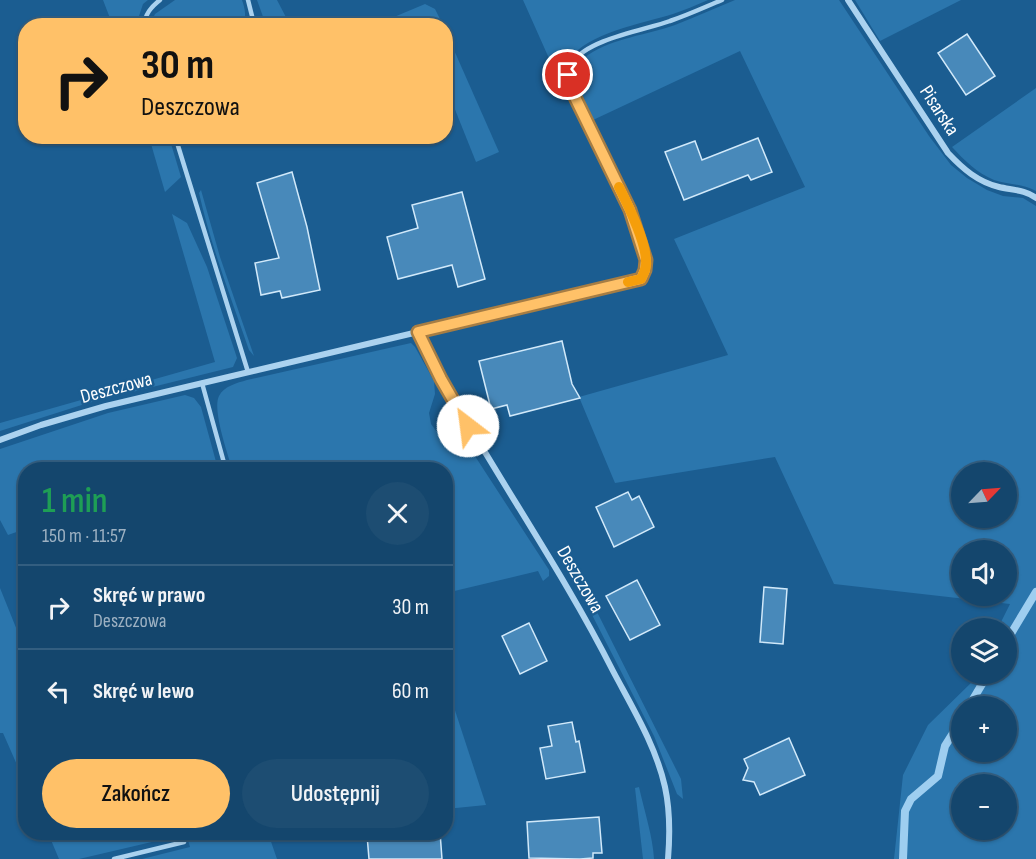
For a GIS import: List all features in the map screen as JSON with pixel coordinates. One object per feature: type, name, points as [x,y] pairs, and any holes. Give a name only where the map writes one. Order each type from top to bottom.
[{"type":"street","name":"Pisarska","points":[[848,0],[948,153],[958,164],[981,181],[1030,194],[1036,198]]},
{"type":"street","name":"Deszczowa","points":[[0,440],[106,406],[418,332],[441,379],[477,441],[588,621],[644,732],[665,786],[669,813],[668,859]]},
{"type":"lane","points":[[144,18],[151,7],[160,0]]},
{"type":"lane","points":[[248,0],[252,18]]},
{"type":"lane","name":"Deszczowa","points":[[418,332],[641,279],[646,260],[630,210],[571,89],[568,75],[573,62],[585,51],[603,42],[672,21],[722,0]]},
{"type":"lane","points":[[177,144],[248,372]]},
{"type":"lane","points":[[202,383],[224,462]]},
{"type":"lane","points":[[114,859],[184,842]]},
{"type":"shaded area","points":[[103,0],[148,0],[143,4],[138,18],[110,18]]},
{"type":"shaded area","points":[[175,0],[242,0],[245,18],[153,18],[155,14]]},
{"type":"shaded area","points":[[257,0],[277,0],[286,18],[263,18]]},
{"type":"shaded area","points":[[523,0],[708,0],[673,14],[617,30],[588,43],[577,51],[567,64],[564,75],[564,92]]},
{"type":"shaded area","points":[[735,0],[839,0],[929,136],[951,165],[987,190],[1003,196],[1023,198],[1036,206],[1036,859],[894,859],[903,775],[928,725],[951,703],[951,762],[1017,762],[1017,696],[958,696],[970,684],[1017,684],[1017,618],[1003,618],[1009,606],[1017,606],[1017,540],[951,540],[951,597],[834,584],[775,457],[615,483],[579,397],[728,355],[674,239],[805,187],[740,51],[593,120],[575,86],[575,74],[580,63],[588,55],[608,45],[675,25]]},
{"type":"shaded area","points":[[855,0],[961,0],[880,41]]},
{"type":"shaded area","points":[[425,4],[435,9],[440,18],[392,18]]},
{"type":"shaded area","points":[[453,48],[499,152],[476,162],[453,104]]},
{"type":"shaded area","points":[[1036,88],[1036,191],[999,182],[982,174],[952,147]]},
{"type":"shaded area","points":[[151,144],[171,144],[181,177],[165,192]]},
{"type":"shaded area","points":[[201,190],[220,257],[254,356],[249,350],[215,252],[199,193]]},
{"type":"shaded area","points":[[172,214],[187,223],[207,267],[237,358],[233,367],[88,403],[0,431],[0,423],[215,362]]},
{"type":"shaded area","points":[[411,343],[434,381],[435,394],[429,413],[431,424],[449,443],[461,444],[471,450],[549,570],[549,576],[543,581],[538,571],[453,591],[453,462],[230,462],[221,432],[217,403],[219,396],[227,387],[247,380]]},
{"type":"shaded area","points":[[185,395],[194,398],[201,407],[216,462],[18,462],[18,531],[8,535],[0,520],[0,449],[108,413]]},
{"type":"shaded area","points":[[0,588],[18,633],[18,767],[3,733],[0,733]]},
{"type":"shaded area","points":[[592,602],[681,779],[683,799],[677,794],[654,736],[587,605]]},
{"type":"shaded area","points":[[453,704],[486,805],[453,808]]},
{"type":"shaded area","points":[[639,787],[654,859],[643,859],[635,788]]},
{"type":"shaded area","points":[[51,840],[160,840],[79,859],[59,859]]},
{"type":"shaded area","points":[[188,840],[270,840],[277,859],[142,859],[190,847]]},
{"type":"building","points":[[967,34],[995,76],[966,95],[938,53]]},
{"type":"building","points":[[758,138],[772,172],[751,180],[748,175],[684,200],[665,152],[695,141],[702,160]]},
{"type":"building","points":[[292,172],[307,227],[320,290],[282,298],[280,291],[261,295],[255,263],[279,258],[257,183]]},
{"type":"building","points":[[462,192],[485,279],[458,287],[452,265],[398,279],[387,237],[418,228],[412,205]]},
{"type":"building","points":[[562,341],[572,384],[580,398],[510,416],[507,405],[491,409],[479,361]]},
{"type":"building","points":[[628,492],[632,500],[639,496],[654,527],[614,547],[596,507]]},
{"type":"building","points":[[637,580],[660,625],[630,640],[606,596]]},
{"type":"building","points":[[764,587],[787,589],[783,644],[760,642]]},
{"type":"building","points":[[529,623],[547,661],[520,674],[502,636]]},
{"type":"building","points":[[572,722],[576,742],[579,741],[585,772],[546,779],[540,748],[552,746],[548,726]]},
{"type":"building","points":[[789,738],[805,775],[760,795],[754,782],[743,780],[748,768],[744,759]]},
{"type":"building","points":[[599,817],[602,853],[593,853],[593,858],[580,859],[529,858],[527,822]]},
{"type":"building","points":[[367,840],[441,840],[442,859],[369,859]]},
{"type":"waterway","points":[[1017,624],[1036,592]]},
{"type":"waterway","points":[[975,696],[982,684]]},
{"type":"waterway","points":[[903,859],[905,811],[911,799],[938,776],[945,746],[951,736]]},
{"type":"slow traffic","points":[[619,187],[630,210],[646,260],[641,279],[628,282]]},
{"type":"route","points":[[468,426],[418,332],[641,279],[645,270],[644,250],[630,210],[571,89],[568,75]]}]
